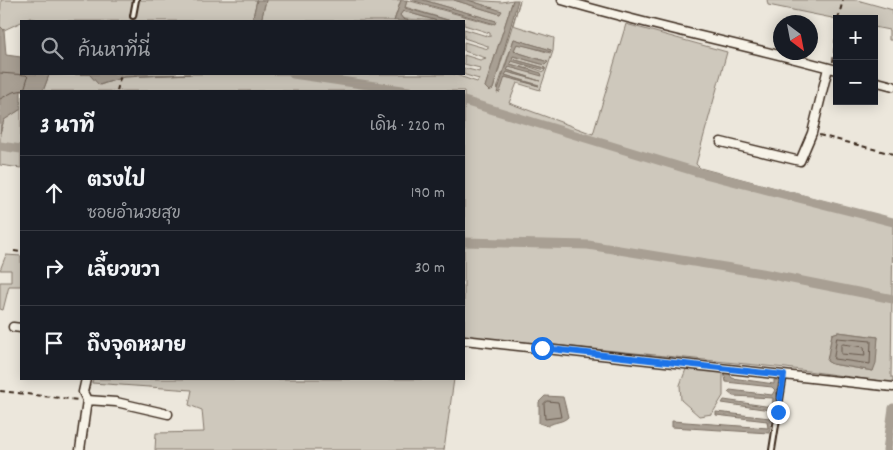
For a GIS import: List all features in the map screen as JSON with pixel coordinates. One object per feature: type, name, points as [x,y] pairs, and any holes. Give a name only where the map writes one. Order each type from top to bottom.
[{"type":"street","points":[[562,0],[613,15],[685,31],[832,69],[812,133],[800,161],[721,142]]},
{"type":"street","points":[[878,82],[893,86]]},
{"type":"street","points":[[465,340],[893,387]]},
{"type":"street","points":[[80,450],[86,399],[86,380]]},
{"type":"street","points":[[86,399],[116,402],[168,414]]},
{"type":"lane","points":[[133,16],[136,0]]},
{"type":"lane","points":[[772,450],[784,375]]},
{"type":"path","points":[[839,15],[842,0]]},
{"type":"path","points":[[117,90],[121,75]]},
{"type":"path","points":[[812,133],[893,154]]},
{"type":"path","points":[[14,251],[20,252]]},
{"type":"path","points":[[0,390],[75,401],[86,399]]},
{"type":"shaded area","points":[[1,0],[257,0],[252,20],[39,20],[30,18],[20,20],[20,23],[4,30],[0,26]]},
{"type":"shaded area","points":[[266,0],[401,0],[394,20],[261,20]]},
{"type":"shaded area","points":[[407,0],[492,24],[496,21],[423,0],[454,0],[500,14],[501,11],[468,0],[502,2],[513,0],[485,87],[493,89],[520,0],[513,25],[554,38],[553,51],[540,90],[517,83],[509,103],[593,134],[626,24],[727,52],[696,164],[700,168],[893,219],[891,377],[893,377],[893,383],[786,368],[465,336],[465,90],[43,90],[49,75],[90,75],[100,85],[124,77],[168,75],[456,75],[477,82],[479,79],[465,75],[465,68],[479,72],[480,68],[465,64],[465,55],[480,60],[486,58],[465,51],[465,42],[488,49],[488,46],[465,38],[465,29],[490,37],[490,33],[465,25],[465,20],[448,20],[405,7]],"holes":[[[514,39],[551,50],[550,53],[517,43],[514,50],[516,52],[545,61],[541,64],[513,56],[512,59],[545,68],[544,72],[511,60],[510,64],[542,75],[509,67],[507,70],[529,77],[507,72],[505,75],[539,85],[505,77],[497,89]],[[838,332],[878,337],[873,371],[832,364],[827,361],[832,334]]]},
{"type":"shaded area","points":[[767,0],[857,0],[893,10],[893,40],[889,40],[889,30],[878,28],[878,15],[833,15],[833,18],[768,5]]},
{"type":"shaded area","points":[[403,11],[434,20],[403,19],[400,15]]},
{"type":"shaded area","points":[[20,110],[20,168],[0,165],[0,133],[4,120]]},
{"type":"shaded area","points":[[6,255],[20,256],[20,286],[9,286],[3,310],[0,309],[0,282],[11,282],[11,270],[0,270]]},
{"type":"shaded area","points":[[691,366],[718,370],[723,373],[723,396],[712,414],[699,416],[681,400],[680,385],[686,369]]},
{"type":"shaded area","points":[[93,380],[454,380],[444,450],[155,450],[156,433],[204,432],[202,410],[189,405],[192,390],[92,383]]},
{"type":"water","points":[[257,0],[266,0],[261,20],[252,20]]},
{"type":"water","points":[[401,0],[407,0],[405,8],[447,20],[434,20],[403,11],[400,15],[406,20],[394,20]]},
{"type":"water","points":[[411,0],[423,0],[496,21],[495,24]]},
{"type":"water","points":[[454,0],[468,0],[502,11],[500,14]]},
{"type":"water","points":[[513,0],[518,0],[493,89],[489,91],[485,87]]},
{"type":"water","points":[[0,26],[4,30],[6,55],[20,57],[20,75],[49,75],[43,90],[20,90],[20,110],[4,120],[0,133]]},
{"type":"water","points":[[514,39],[551,50],[551,52],[517,44],[514,50],[548,62],[545,65],[513,56],[512,59],[545,68],[545,70],[511,61],[510,64],[541,73],[542,76],[509,67],[507,70],[540,81],[507,72],[505,75],[539,86],[505,77],[500,92],[497,93]]},
{"type":"water","points":[[90,75],[168,75],[124,77],[99,85]]},
{"type":"water","points":[[838,332],[878,337],[876,363],[873,371],[832,364],[827,361],[832,334]]},
{"type":"water","points":[[724,372],[729,373],[732,378],[774,384],[774,380],[779,380],[769,433],[672,427],[672,421],[768,428],[767,421],[716,415],[716,412],[770,418],[770,410],[722,403],[724,400],[772,407],[773,398],[733,396],[728,392],[730,390],[772,395],[775,390],[772,387],[726,382]]},
{"type":"water","points":[[545,396],[563,397],[568,417],[548,426],[539,423],[539,402]]},
{"type":"waterway","points":[[300,75],[402,90]]},
{"type":"waterway","points":[[465,101],[697,172],[893,222]]},
{"type":"waterway","points":[[0,146],[20,149]]},
{"type":"waterway","points":[[465,242],[588,245],[762,273],[893,299]]},
{"type":"waterway","points":[[887,450],[893,408]]},
{"type":"route","points":[[542,348],[784,375],[778,412]]}]
